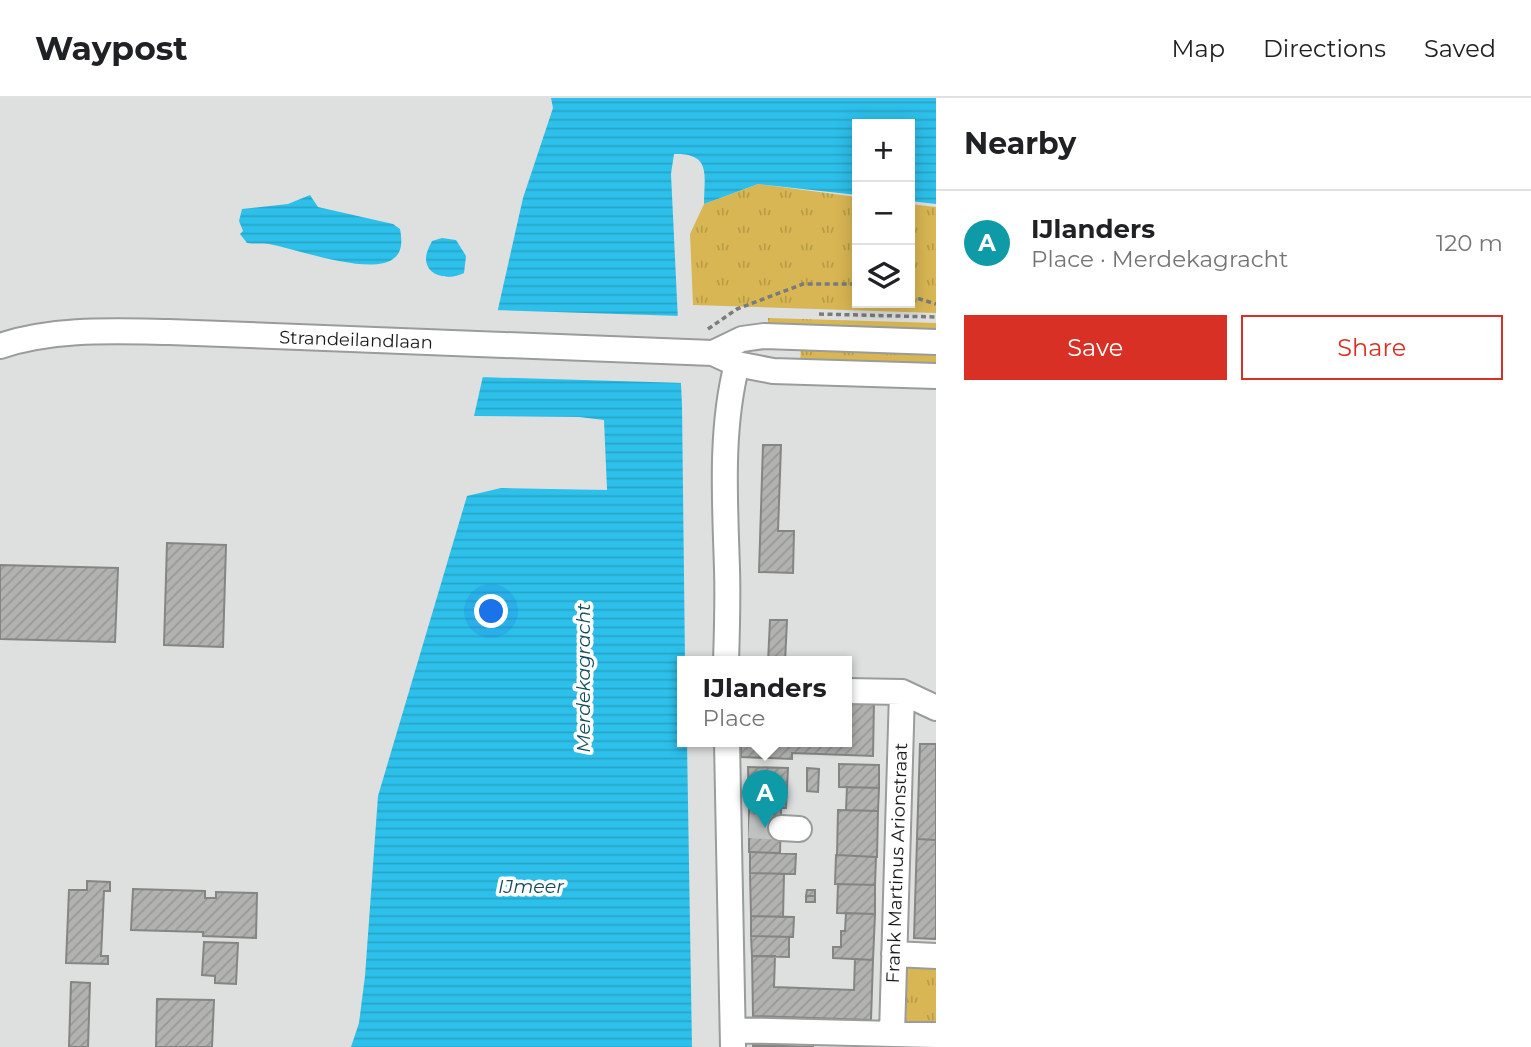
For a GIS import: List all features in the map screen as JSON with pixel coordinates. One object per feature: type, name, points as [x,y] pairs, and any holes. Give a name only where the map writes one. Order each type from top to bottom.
[{"type":"street","name":"Strandeilandlaan","points":[[0,346],[58,334],[101,331],[688,352],[710,341],[764,336],[936,342]]},
{"type":"street","name":"Strandeilandlaan","points":[[710,341],[737,364],[773,370],[936,376]]},
{"type":"street","points":[[726,656],[724,475],[732,382],[737,364]]},
{"type":"street","points":[[852,691],[902,692],[936,708]]},
{"type":"street","name":"Frank Martinus Arionstraat","points":[[892,1034],[902,692]]},
{"type":"street","points":[[728,747],[739,826],[733,1038],[936,1035]]},
{"type":"street","points":[[894,954],[936,956]]},
{"type":"path","points":[[710,341],[737,309],[803,284],[852,284]]},
{"type":"path","points":[[915,298],[936,304]]},
{"type":"green space","points":[[758,184],[852,196],[852,308],[915,308],[915,205],[936,207],[936,313],[693,305],[690,234],[704,204]]},
{"type":"green space","points":[[768,318],[936,323],[936,329],[768,324]]},
{"type":"green space","points":[[801,343],[936,347],[936,372],[800,368]]},
{"type":"green space","points":[[902,960],[936,961],[936,1029],[900,1028]]},
{"type":"water","name":"IJmeer","points":[[551,98],[936,98],[936,204],[915,202],[915,119],[852,119],[852,194],[758,184],[704,204],[705,175],[700,162],[695,157],[674,154],[671,174],[682,405],[685,656],[677,656],[677,747],[687,747],[692,1047],[351,1047],[359,1023],[365,976],[378,796],[467,496],[501,488],[607,490],[604,420],[579,417],[474,416],[523,198],[553,108]]},
{"type":"water","points":[[310,195],[318,207],[393,224],[400,229],[399,253],[393,259],[382,263],[351,263],[269,244],[247,243],[240,234],[243,231],[239,221],[242,209],[288,204]]},
{"type":"water","points":[[442,238],[456,240],[466,256],[464,273],[446,277],[430,270],[426,258],[428,249],[432,241]]},
{"type":"pier","points":[[494,310],[681,316],[684,383],[479,377]]},
{"type":"building","points":[[763,445],[781,445],[778,531],[794,531],[793,573],[759,572]]},
{"type":"building","points":[[167,543],[226,545],[223,647],[164,645]]},
{"type":"building","points":[[0,565],[118,568],[115,642],[0,639]]},
{"type":"building","points":[[770,620],[787,620],[785,656],[768,656]]},
{"type":"building","points":[[852,701],[874,701],[873,756],[792,753],[792,759],[741,757],[741,747],[852,747]]},
{"type":"building","points":[[920,744],[936,744],[936,840],[917,839]]},
{"type":"building","points":[[839,764],[879,765],[879,788],[839,787]]},
{"type":"building","points":[[748,767],[788,768],[786,808],[749,806]]},
{"type":"building","points":[[807,768],[819,769],[818,792],[807,791]]},
{"type":"building","points":[[847,787],[879,788],[878,811],[846,810]]},
{"type":"building","points":[[749,806],[781,808],[780,853],[749,852]]},
{"type":"building","points":[[838,810],[878,811],[877,857],[837,855]]},
{"type":"building","points":[[917,839],[936,840],[936,939],[914,938]]},
{"type":"building","points":[[750,852],[796,854],[795,874],[750,873]]},
{"type":"building","points":[[836,855],[876,857],[875,885],[835,884]]},
{"type":"building","points":[[750,873],[784,874],[783,917],[751,916]]},
{"type":"building","points":[[87,881],[110,882],[110,891],[104,891],[101,956],[108,956],[108,964],[66,963],[69,890],[87,890]]},
{"type":"building","points":[[838,884],[875,885],[875,914],[837,913]]},
{"type":"building","points":[[133,889],[205,891],[205,898],[216,898],[216,892],[257,893],[256,938],[203,936],[203,932],[131,930]]},
{"type":"building","points":[[807,890],[815,890],[815,896],[806,896]]},
{"type":"building","points":[[806,896],[815,896],[815,902],[806,902]]},
{"type":"building","points":[[846,913],[875,914],[873,960],[833,958],[833,947],[841,947],[841,931],[845,931]]},
{"type":"building","points":[[751,916],[794,917],[793,937],[751,936]]},
{"type":"building","points":[[751,936],[789,937],[789,957],[752,956]]},
{"type":"building","points":[[204,942],[238,943],[236,984],[215,983],[215,976],[202,975]]},
{"type":"building","points":[[752,956],[775,956],[774,987],[854,990],[855,959],[873,960],[871,1020],[753,1016]]},
{"type":"building","points":[[71,982],[90,983],[88,1047],[69,1047]]},
{"type":"building","points":[[157,999],[214,1000],[212,1047],[156,1047]]},
{"type":"building","points":[[753,1045],[814,1047],[753,1047]]},
{"type":"tunnel","points":[[749,826],[781,828]]},
{"type":"place","name":"IJlanders","points":[[765,828]]},
{"type":"water label","name":"Merdekagracht","points":[[583,678]]}]
